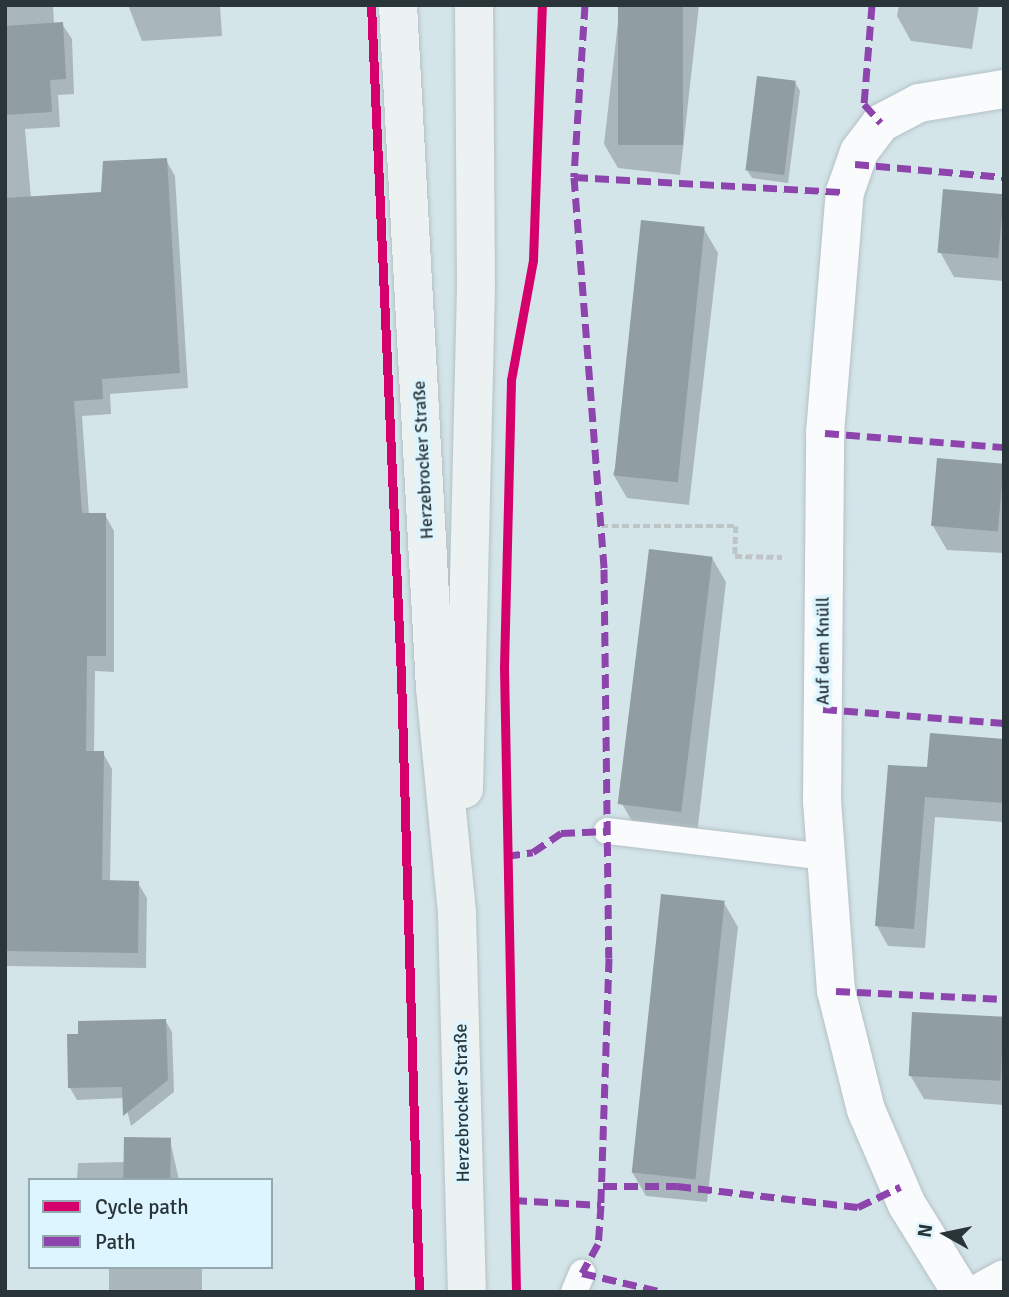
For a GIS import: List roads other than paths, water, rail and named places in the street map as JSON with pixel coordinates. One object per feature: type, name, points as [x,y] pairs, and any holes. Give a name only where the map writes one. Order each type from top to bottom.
[{"type":"main road","name":"Herzebrocker Straße","points":[[398,5],[435,688],[457,914],[467,1292]]},
{"type":"main road","name":"Herzebrocker Straße","points":[[457,914],[471,674],[474,5]]},
{"type":"street","name":"Auf dem Knüll","points":[[961,1292],[907,1205],[866,1110],[836,991],[827,857],[824,557],[830,340],[845,192],[859,152],[881,123],[919,103],[1004,89]]},
{"type":"street","points":[[981,1292],[1004,1279]]},
{"type":"lane","points":[[607,831],[827,857]]}]
